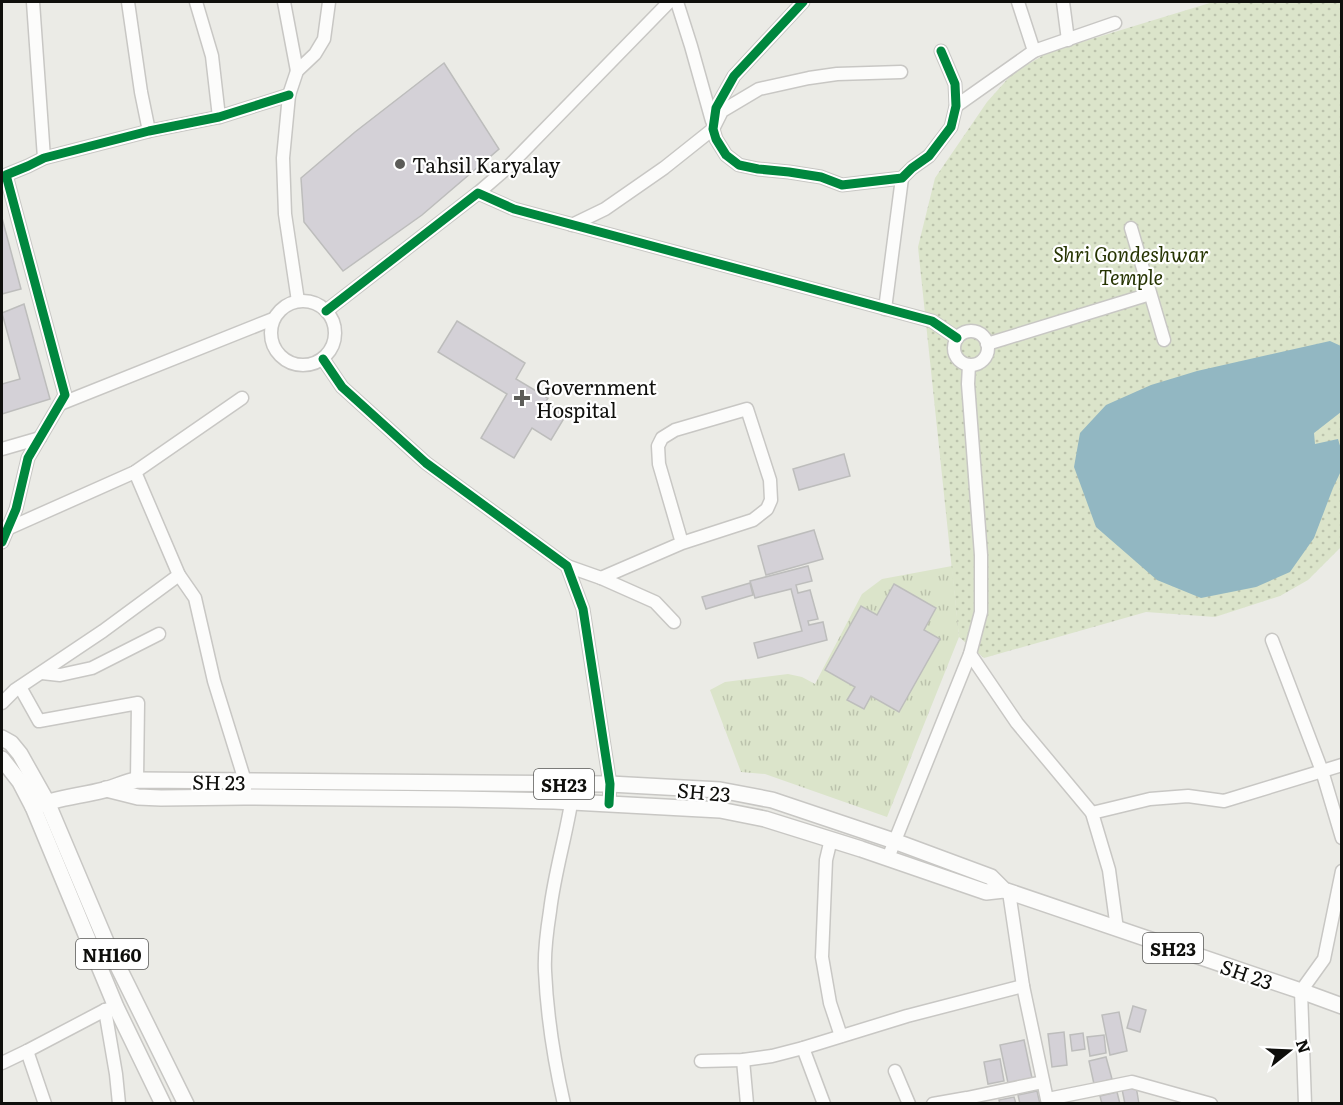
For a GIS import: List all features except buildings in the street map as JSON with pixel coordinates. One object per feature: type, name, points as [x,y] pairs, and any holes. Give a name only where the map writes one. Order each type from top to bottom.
[{"type":"main road","name":"NH160","points":[[2,738],[11,743],[20,754],[40,805],[186,1104]]},
{"type":"main road","name":"NH160","points":[[2,759],[40,805]]},
{"type":"main road","name":"SH 23","points":[[40,805],[137,780],[192,781],[245,789],[428,783],[610,784],[720,790],[772,800],[806,811],[991,877],[1007,891],[1341,1006]]},
{"type":"main road","points":[[192,781],[193,798]]},
{"type":"main road","points":[[427,798],[428,783]]},
{"type":"main road","points":[[106,789],[138,797],[161,798],[193,798],[245,789],[720,810],[800,829],[986,892],[1007,891]]},
{"type":"main road","points":[[40,805],[110,1009],[164,1104]]},
{"type":"main road","points":[[800,829],[806,811]]},
{"type":"main road","points":[[953,881],[959,865]]},
{"type":"street","points":[[33,2],[44,158]]},
{"type":"street","points":[[129,2],[141,92],[149,131]]},
{"type":"street","points":[[196,2],[212,56],[219,117]]},
{"type":"street","points":[[284,2],[297,71]]},
{"type":"street","points":[[298,301],[285,214],[283,170],[289,95],[297,71],[315,54],[324,39],[329,2]]},
{"type":"street","points":[[326,311],[507,168],[669,2]]},
{"type":"street","points":[[677,2],[716,139],[726,155],[739,165],[821,177],[842,185],[902,178]]},
{"type":"street","points":[[713,129],[716,108],[734,76],[803,2]]},
{"type":"street","points":[[1018,2],[1034,51]]},
{"type":"street","points":[[1063,2],[1068,40]]},
{"type":"street","points":[[956,106],[1034,51],[1114,23]]},
{"type":"street","points":[[885,309],[902,178],[929,156],[951,127],[956,106],[955,84],[941,51]]},
{"type":"street","points":[[572,225],[605,209],[664,168],[713,129],[722,111],[759,89],[837,74],[902,72]]},
{"type":"street","points":[[2,542],[16,509],[28,458],[65,395],[4,175],[44,158],[149,131],[219,117],[289,95]]},
{"type":"street","points":[[478,193],[514,209],[932,321],[957,338]]},
{"type":"street","points":[[1131,228],[1164,340]]},
{"type":"street","points":[[987,344],[1150,294]]},
{"type":"street","points":[[308,301],[318,304],[326,311],[332,319],[335,340],[323,358],[314,364],[303,366],[292,364],[275,351],[270,330],[279,310],[288,304],[308,301]]},
{"type":"street","points":[[60,404],[273,319]]},
{"type":"street","points":[[972,331],[982,335],[988,350],[983,360],[978,364],[969,365],[961,362],[957,358],[954,347],[957,338],[962,333],[972,331]]},
{"type":"street","points":[[323,358],[342,387],[426,463],[567,566],[601,578],[654,602],[674,622]]},
{"type":"street","points":[[888,858],[970,654],[981,612],[981,555],[968,384],[969,365]]},
{"type":"street","points":[[7,529],[135,472],[242,398]]},
{"type":"street","points":[[601,578],[682,543],[753,520],[767,510],[771,500],[770,480],[747,409],[675,430],[662,438],[657,446],[659,464],[682,543]]},
{"type":"street","points":[[2,449],[40,438]]},
{"type":"street","points":[[135,472],[178,575],[195,598],[214,681],[245,789]]},
{"type":"street","points":[[567,566],[583,609],[610,784],[609,804]]},
{"type":"street","points":[[2,702],[20,687],[103,632],[178,575]]},
{"type":"street","points":[[42,673],[60,675],[92,668],[159,634]]},
{"type":"street","points":[[1272,640],[1322,771],[1341,838]]},
{"type":"street","points":[[970,654],[1017,723],[1092,813],[1109,870],[1117,929]]},
{"type":"street","points":[[20,687],[39,721],[138,704],[137,780]]},
{"type":"street","points":[[1092,813],[1150,799],[1188,796],[1224,801],[1341,765]]},
{"type":"street","points":[[564,1104],[549,1019],[545,969],[550,910],[574,784]]},
{"type":"street","points":[[831,839],[826,860],[822,957],[830,1003],[841,1036]]},
{"type":"street","points":[[1305,1104],[1301,991],[1324,960],[1341,871]]},
{"type":"street","points":[[1007,891],[1023,986],[1048,1101],[1132,1082],[1180,1099],[1211,1104]]},
{"type":"street","points":[[701,1061],[743,1060],[772,1056],[907,1016],[1023,986]]},
{"type":"street","points":[[2,1063],[110,1009],[119,1104]]},
{"type":"street","points":[[803,1048],[824,1104]]},
{"type":"street","points":[[27,1051],[45,1104]]},
{"type":"street","points":[[743,1060],[747,1104]]},
{"type":"street","points":[[895,1071],[909,1104]]},
{"type":"street","points":[[933,1104],[1043,1082]]},
{"type":"green space","name":"Shri Gondeshwar Temple","points":[[1213,2],[1341,2],[1341,547],[1308,580],[1280,596],[1215,617],[1146,612],[984,658],[959,637],[918,247],[935,178],[987,102],[1013,73],[1049,52]]},
{"type":"green space","points":[[952,566],[959,637],[887,817],[765,774],[741,772],[710,690],[725,682],[788,674],[802,677],[815,684],[862,594],[882,579]]},
{"type":"water","points":[[1330,341],[1341,346],[1341,412],[1314,433],[1315,444],[1338,439],[1341,449],[1341,471],[1314,538],[1290,572],[1256,587],[1201,598],[1157,580],[1096,527],[1074,467],[1080,433],[1106,405],[1151,385],[1197,371]]},
{"type":"cycle path","points":[[803,2],[734,76],[716,108],[713,129],[716,139],[726,155],[739,165],[821,177],[842,185],[902,178],[929,156],[951,127],[956,106],[955,84],[941,51]]},
{"type":"cycle path","points":[[2,542],[16,509],[28,458],[65,395],[6,175],[44,158],[149,131],[219,117],[289,95]]},
{"type":"cycle path","points":[[326,311],[478,193],[514,209],[932,321],[957,338]]},
{"type":"cycle path","points":[[323,359],[342,387],[426,463],[567,566],[583,609],[610,784],[609,804]]},
{"type":"place","name":"Tahsil Karyalay","points":[[400,164]]},
{"type":"place","name":"Government Hospital","points":[[522,398]]}]
